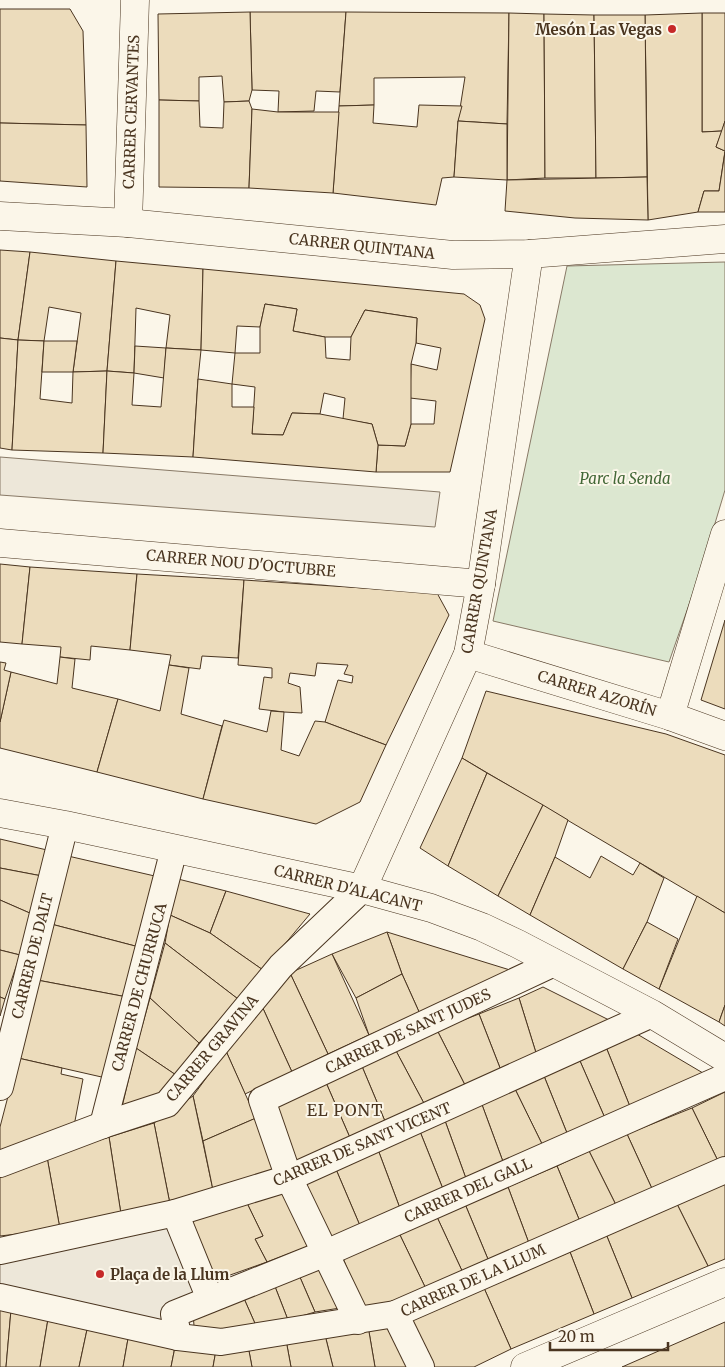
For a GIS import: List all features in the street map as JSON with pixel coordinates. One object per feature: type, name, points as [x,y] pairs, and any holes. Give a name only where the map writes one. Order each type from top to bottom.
[{"type":"street","name":"CARRER CERVANTES","points":[[128,223],[134,0]]},
{"type":"street","name":"CARRER QUINTANA","points":[[0,216],[128,223],[453,256],[529,254],[725,239]]},
{"type":"street","name":"CARRER QUINTANA","points":[[362,889],[468,654],[482,584],[529,254]]},
{"type":"street","points":[[670,716],[725,534]]},
{"type":"street","name":"CARRER NOU D'OCTUBRE","points":[[0,544],[482,584]]},
{"type":"street","name":"CARRER AZORÍN","points":[[468,654],[670,716],[725,736]]},
{"type":"street","name":"CARRER D'ALACANT","points":[[0,813],[362,889],[431,908],[518,944],[652,1014],[725,1058]]},
{"type":"street","name":"CARRER DE DALT","points":[[0,1087],[64,825]]},
{"type":"street","name":"CARRER DE CHURRUCA","points":[[103,1125],[174,849]]},
{"type":"street","name":"CARRER GRAVINA","points":[[0,1164],[103,1125],[167,1104],[281,966],[362,889]]},
{"type":"street","name":"CARRER DE SANT JUDES","points":[[289,1178],[262,1100],[554,963]]},
{"type":"street","name":"CARRER DE SANT VICENT","points":[[0,1252],[175,1213],[289,1178],[652,1014]]},
{"type":"street","name":"CARRER DEL GALL","points":[[178,1337],[174,1314],[326,1253],[725,1078]]},
{"type":"street","name":"CARRER DE LA LLUM","points":[[0,1297],[178,1337],[221,1342],[358,1321],[396,1314],[725,1170]]},
{"type":"street","points":[[289,1178],[358,1321]]},
{"type":"street","points":[[175,1213],[210,1299]]},
{"type":"street","points":[[525,1367],[725,1282]]},
{"type":"street","points":[[396,1314],[421,1367]]},
{"type":"green space","name":"Parc la Senda","points":[[725,262],[725,490],[701,570],[669,662],[493,621],[567,266]]},
{"type":"shaded area","points":[[0,457],[440,492],[435,527],[0,495]]},
{"type":"shaded area","name":"Plaça de la Llum","points":[[175,1213],[210,1299],[174,1314],[178,1337],[0,1297],[0,1251]]},
{"type":"building","points":[[0,9],[70,9],[83,31],[86,125],[0,123]]},
{"type":"building","points":[[250,12],[346,12],[340,92],[316,91],[314,111],[278,112],[279,91],[252,90]]},
{"type":"building","points":[[250,12],[252,90],[249,101],[224,102],[222,76],[199,77],[199,101],[159,100],[158,14]]},
{"type":"building","points":[[346,12],[509,13],[507,124],[458,121],[465,77],[374,78],[374,105],[339,106]]},
{"type":"building","points":[[509,13],[544,14],[545,178],[507,180]]},
{"type":"building","points":[[702,13],[725,13],[725,121],[722,131],[702,132]]},
{"type":"building","points":[[702,13],[702,132],[722,131],[716,147],[725,151],[719,191],[704,191],[698,212],[648,220],[645,15]]},
{"type":"building","points":[[544,14],[594,15],[596,178],[545,178]]},
{"type":"building","points":[[594,15],[645,15],[647,177],[596,178]]},
{"type":"building","points":[[159,100],[199,101],[200,127],[223,128],[224,102],[249,101],[252,109],[249,188],[159,187]]},
{"type":"building","points":[[374,105],[373,123],[417,127],[419,105],[462,106],[458,121],[454,177],[442,178],[436,205],[333,193],[339,106]]},
{"type":"building","points":[[252,109],[278,112],[339,112],[333,193],[249,188]]},
{"type":"building","points":[[458,121],[507,124],[507,180],[454,177]]},
{"type":"building","points":[[725,121],[725,151],[716,147]]},
{"type":"building","points":[[0,123],[86,125],[87,187],[0,181]]},
{"type":"building","points":[[725,152],[725,212],[698,212],[704,191],[719,191]]},
{"type":"building","points":[[647,177],[648,220],[575,218],[505,211],[507,180]]},
{"type":"building","points":[[0,250],[30,252],[18,340],[0,338]]},
{"type":"building","points":[[30,252],[116,261],[107,371],[73,372],[81,313],[49,307],[44,341],[18,340]]},
{"type":"building","points":[[116,261],[203,269],[201,350],[166,348],[170,315],[136,308],[134,373],[107,371]]},
{"type":"building","points":[[203,269],[464,294],[480,305],[485,319],[450,472],[376,472],[378,445],[405,446],[411,424],[434,424],[436,401],[410,398],[411,364],[437,370],[441,348],[416,343],[417,318],[365,310],[351,337],[325,337],[293,331],[297,309],[265,304],[260,327],[237,326],[235,353],[201,350]]},
{"type":"building","points":[[265,304],[297,309],[293,331],[325,337],[326,358],[350,360],[351,337],[365,310],[417,318],[416,343],[411,364],[411,424],[405,446],[378,445],[372,424],[343,419],[345,398],[324,393],[320,414],[292,413],[283,435],[252,434],[255,387],[232,384],[235,353],[260,353],[260,327]]},
{"type":"building","points":[[0,338],[18,340],[12,450],[0,448]]},
{"type":"building","points":[[18,340],[44,341],[40,399],[72,403],[73,372],[107,371],[103,453],[12,450]]},
{"type":"building","points":[[44,341],[77,341],[73,372],[42,372]]},
{"type":"building","points":[[135,346],[166,348],[164,378],[134,373]]},
{"type":"building","points":[[166,348],[201,350],[193,457],[103,453],[107,371],[134,373],[132,405],[161,407]]},
{"type":"building","points":[[198,379],[232,384],[232,407],[254,407],[252,434],[283,435],[292,413],[320,414],[372,424],[378,445],[376,472],[193,457]]},
{"type":"building","points":[[0,564],[30,567],[22,644],[0,642]]},
{"type":"building","points":[[30,567],[137,574],[130,650],[91,646],[90,660],[60,657],[61,647],[22,644]]},
{"type":"building","points":[[137,574],[244,580],[238,658],[202,656],[200,669],[169,665],[171,655],[130,650]]},
{"type":"building","points":[[244,580],[437,593],[449,615],[386,745],[325,722],[338,680],[352,683],[353,676],[344,674],[348,665],[317,663],[315,676],[290,673],[288,683],[300,687],[302,713],[259,709],[264,677],[272,678],[272,668],[238,665]]},
{"type":"building","points":[[725,620],[725,709],[701,700]]},
{"type":"building","points":[[60,657],[75,659],[72,688],[118,699],[97,772],[0,748],[0,722],[11,672],[57,684]]},
{"type":"building","points":[[0,662],[6,663],[4,670],[11,672],[0,722]]},
{"type":"building","points":[[169,665],[189,668],[181,714],[222,726],[203,799],[97,772],[118,699],[160,711]]},
{"type":"building","points":[[486,691],[666,734],[725,755],[725,913],[462,758]]},
{"type":"building","points":[[271,711],[284,712],[281,750],[299,756],[315,721],[325,722],[386,745],[360,802],[316,824],[203,799],[224,720],[267,732]]},
{"type":"building","points":[[462,758],[487,773],[448,866],[420,848]]},
{"type":"building","points":[[487,773],[543,805],[498,896],[448,866]]},
{"type":"building","points":[[543,805],[568,820],[555,857],[530,915],[498,896]]},
{"type":"building","points":[[0,839],[47,850],[42,876],[0,868]]},
{"type":"building","points":[[68,856],[159,877],[139,947],[51,924]]},
{"type":"building","points":[[601,856],[633,875],[640,863],[664,878],[647,922],[623,969],[530,915],[555,857],[590,878]]},
{"type":"building","points":[[0,868],[42,876],[32,914],[0,900]]},
{"type":"building","points":[[178,879],[226,891],[210,933],[170,915]]},
{"type":"building","points":[[226,891],[310,914],[263,970],[210,933]]},
{"type":"building","points":[[697,896],[725,913],[725,1005],[719,1022],[659,989]]},
{"type":"building","points":[[0,900],[32,914],[20,955],[0,950]]},
{"type":"building","points":[[170,915],[210,933],[263,970],[238,999],[165,943]]},
{"type":"building","points":[[647,922],[678,939],[659,989],[623,969]]},
{"type":"building","points":[[51,924],[139,947],[127,997],[37,980]]},
{"type":"building","points":[[387,932],[510,970],[420,1014],[402,974]]},
{"type":"building","points":[[387,932],[402,974],[356,998],[332,954]]},
{"type":"building","points":[[165,943],[238,999],[199,1043],[150,998]]},
{"type":"building","points":[[0,950],[20,955],[5,999],[0,997]]},
{"type":"building","points":[[332,954],[369,1035],[328,1054],[290,973]]},
{"type":"building","points":[[290,973],[328,1054],[292,1072],[261,1004]]},
{"type":"building","points":[[402,974],[420,1014],[369,1035],[356,998]]},
{"type":"building","points":[[37,980],[127,997],[106,1078],[18,1058]]},
{"type":"building","points":[[543,987],[613,1022],[537,1056],[519,998]]},
{"type":"building","points":[[0,997],[5,999],[0,1016]]},
{"type":"building","points":[[150,998],[199,1043],[176,1075],[136,1048]]},
{"type":"building","points":[[519,998],[537,1056],[502,1073],[479,1014]]},
{"type":"building","points":[[261,1004],[292,1072],[245,1094],[226,1051]]},
{"type":"building","points":[[725,1005],[725,1026],[719,1022]]},
{"type":"building","points":[[479,1014],[502,1073],[467,1089],[437,1030]]},
{"type":"building","points":[[437,1030],[467,1089],[427,1109],[395,1049]]},
{"type":"building","points":[[637,1034],[708,1076],[633,1114],[606,1047]]},
{"type":"building","points":[[606,1047],[633,1114],[608,1125],[580,1061]]},
{"type":"building","points":[[136,1048],[176,1075],[156,1096],[122,1107]]},
{"type":"building","points":[[395,1049],[427,1109],[387,1126],[361,1064]]},
{"type":"building","points":[[226,1051],[256,1118],[203,1141],[193,1096]]},
{"type":"building","points":[[18,1058],[62,1068],[61,1074],[83,1079],[74,1126],[0,1150],[0,1127]]},
{"type":"building","points":[[580,1061],[608,1125],[569,1138],[544,1076]]},
{"type":"building","points":[[361,1064],[387,1126],[351,1140],[324,1078]]},
{"type":"building","points":[[544,1076],[569,1138],[544,1148],[515,1089]]},
{"type":"building","points":[[324,1078],[351,1140],[295,1162],[272,1101]]},
{"type":"building","points":[[515,1089],[544,1148],[505,1167],[481,1102]]},
{"type":"building","points":[[725,1092],[725,1163],[720,1165],[692,1108]]},
{"type":"building","points":[[193,1096],[213,1190],[170,1204],[154,1123]]},
{"type":"building","points":[[481,1102],[505,1167],[468,1184],[444,1118]]},
{"type":"building","points":[[692,1108],[720,1165],[654,1193],[627,1134]]},
{"type":"building","points":[[256,1118],[277,1168],[213,1190],[203,1141]]},
{"type":"building","points":[[444,1118],[468,1184],[445,1194],[419,1129]]},
{"type":"building","points":[[154,1123],[170,1204],[121,1214],[109,1137]]},
{"type":"building","points":[[419,1129],[445,1194],[401,1211],[377,1147]]},
{"type":"building","points":[[627,1134],[654,1193],[618,1209],[589,1151]]},
{"type":"building","points":[[109,1137],[121,1214],[60,1229],[47,1157]]},
{"type":"building","points":[[377,1147],[401,1211],[361,1228],[335,1167]]},
{"type":"building","points":[[589,1151],[618,1209],[581,1224],[557,1166]]},
{"type":"building","points":[[47,1157],[60,1229],[0,1236],[0,1176]]},
{"type":"building","points":[[557,1166],[581,1224],[530,1246],[508,1187]]},
{"type":"building","points":[[335,1167],[361,1228],[330,1240],[303,1182]]},
{"type":"building","points":[[725,1183],[725,1259],[708,1266],[677,1204]]},
{"type":"building","points":[[286,1187],[312,1245],[267,1262],[255,1239],[263,1236],[245,1199]]},
{"type":"building","points":[[508,1187],[530,1246],[490,1264],[465,1204]]},
{"type":"building","points":[[245,1199],[263,1236],[255,1239],[267,1262],[216,1280],[189,1219]]},
{"type":"building","points":[[465,1204],[490,1264],[464,1275],[437,1217]]},
{"type":"building","points":[[677,1204],[708,1266],[632,1298],[606,1234]]},
{"type":"building","points":[[437,1217],[464,1275],[427,1291],[399,1233]]},
{"type":"building","points":[[399,1233],[427,1291],[379,1313],[363,1309],[343,1258]]},
{"type":"building","points":[[606,1234],[632,1298],[594,1314],[570,1252]]},
{"type":"building","points":[[570,1252],[594,1314],[511,1349],[484,1288]]},
{"type":"building","points":[[319,1268],[340,1308],[315,1312],[299,1275]]},
{"type":"building","points":[[299,1275],[315,1312],[288,1320],[274,1284]]},
{"type":"building","points":[[274,1284],[288,1320],[257,1328],[242,1294]]},
{"type":"building","points":[[484,1288],[511,1349],[474,1367],[421,1367],[401,1324]]},
{"type":"building","points":[[242,1294],[257,1328],[219,1329],[194,1326],[193,1312]]},
{"type":"building","points":[[0,1307],[11,1310],[6,1367],[0,1367]]},
{"type":"building","points":[[11,1310],[48,1319],[40,1367],[6,1367]]},
{"type":"building","points":[[48,1319],[88,1325],[79,1367],[40,1367]]},
{"type":"building","points":[[725,1322],[725,1367],[622,1367]]},
{"type":"building","points":[[401,1324],[417,1367],[375,1367],[368,1326]]},
{"type":"building","points":[[88,1325],[129,1333],[123,1367],[79,1367]]},
{"type":"building","points":[[368,1326],[375,1367],[333,1367],[324,1331]]},
{"type":"building","points":[[324,1331],[333,1367],[291,1367],[286,1340]]},
{"type":"building","points":[[129,1333],[176,1342],[171,1367],[123,1367]]},
{"type":"building","points":[[286,1340],[291,1367],[252,1367],[249,1351]]},
{"type":"building","points":[[176,1342],[216,1350],[213,1367],[171,1367]]},
{"type":"building","points":[[216,1350],[249,1351],[252,1367],[213,1367]]},
{"type":"place","name":"Mesón Las Vegas","points":[[672,29]]},
{"type":"place","name":"Plaça de la Llum","points":[[100,1274]]},
{"type":"district","name":"EL PONT","points":[[345,1110]]}]
